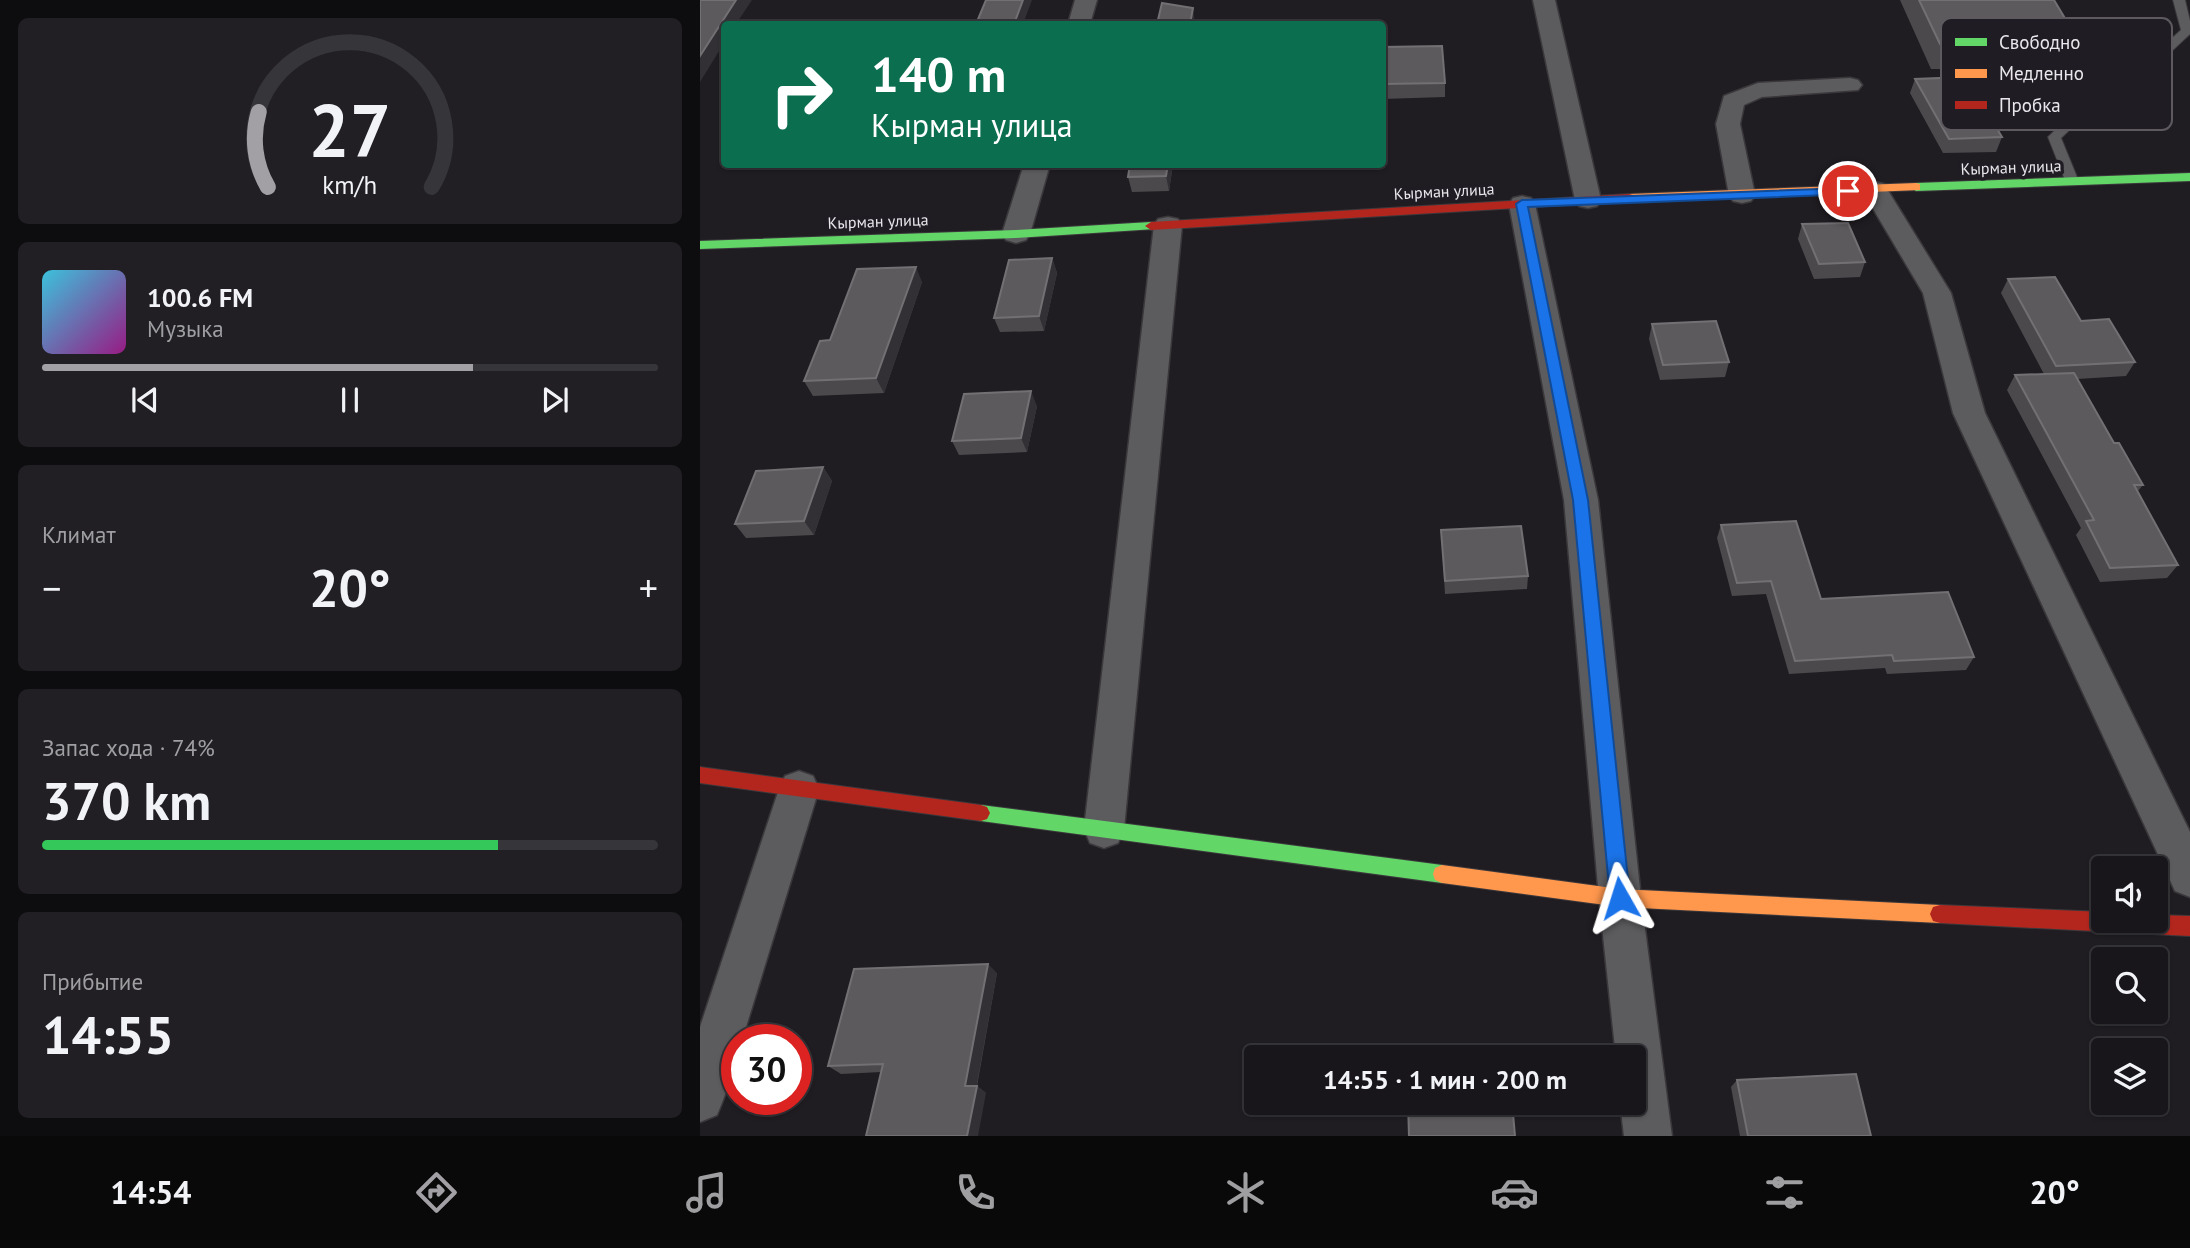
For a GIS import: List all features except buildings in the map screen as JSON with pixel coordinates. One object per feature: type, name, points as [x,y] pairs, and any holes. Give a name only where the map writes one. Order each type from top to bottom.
[{"type":"street","points":[[1080,21],[1086,0]]},
{"type":"street","points":[[1544,0],[1588,200]]},
{"type":"street","points":[[1742,195],[1728,124],[1733,101],[1758,90],[1850,85]]},
{"type":"street","points":[[1016,234],[1036,168]]},
{"type":"street","name":"Кырман улица","points":[[700,245],[1016,234],[1588,200],[2190,177]]},
{"type":"street","points":[[1875,190],[1937,293],[1969,412],[2190,877]]},
{"type":"street","points":[[1522,204],[1581,500],[1620,898],[1648,1136]]},
{"type":"street","points":[[1104,829],[1168,225]]},
{"type":"street","points":[[700,775],[1620,898],[2190,926]]},
{"type":"street","points":[[700,1098],[799,789]]},
{"type":"lane","points":[[2172,45],[2188,31],[2179,0]]},
{"type":"lane","points":[[2062,130],[2054,137],[2072,182]]},
{"type":"traffic: fast","points":[[1916,187],[2190,177]]},
{"type":"traffic: fast","points":[[700,245],[1016,234],[1151,226]]},
{"type":"traffic: fast","points":[[981,813],[1442,874]]},
{"type":"traffic: slow","points":[[1629,198],[1916,187]]},
{"type":"traffic: slow","points":[[1442,874],[1620,898],[1940,914]]},
{"type":"traffic: jam","points":[[1151,226],[1629,198]]},
{"type":"traffic: jam","points":[[700,775],[981,813]]},
{"type":"traffic: jam","points":[[1940,914],[2190,926]]},
{"type":"route","points":[[1620,898],[1581,500],[1522,204],[1848,191]]}]
